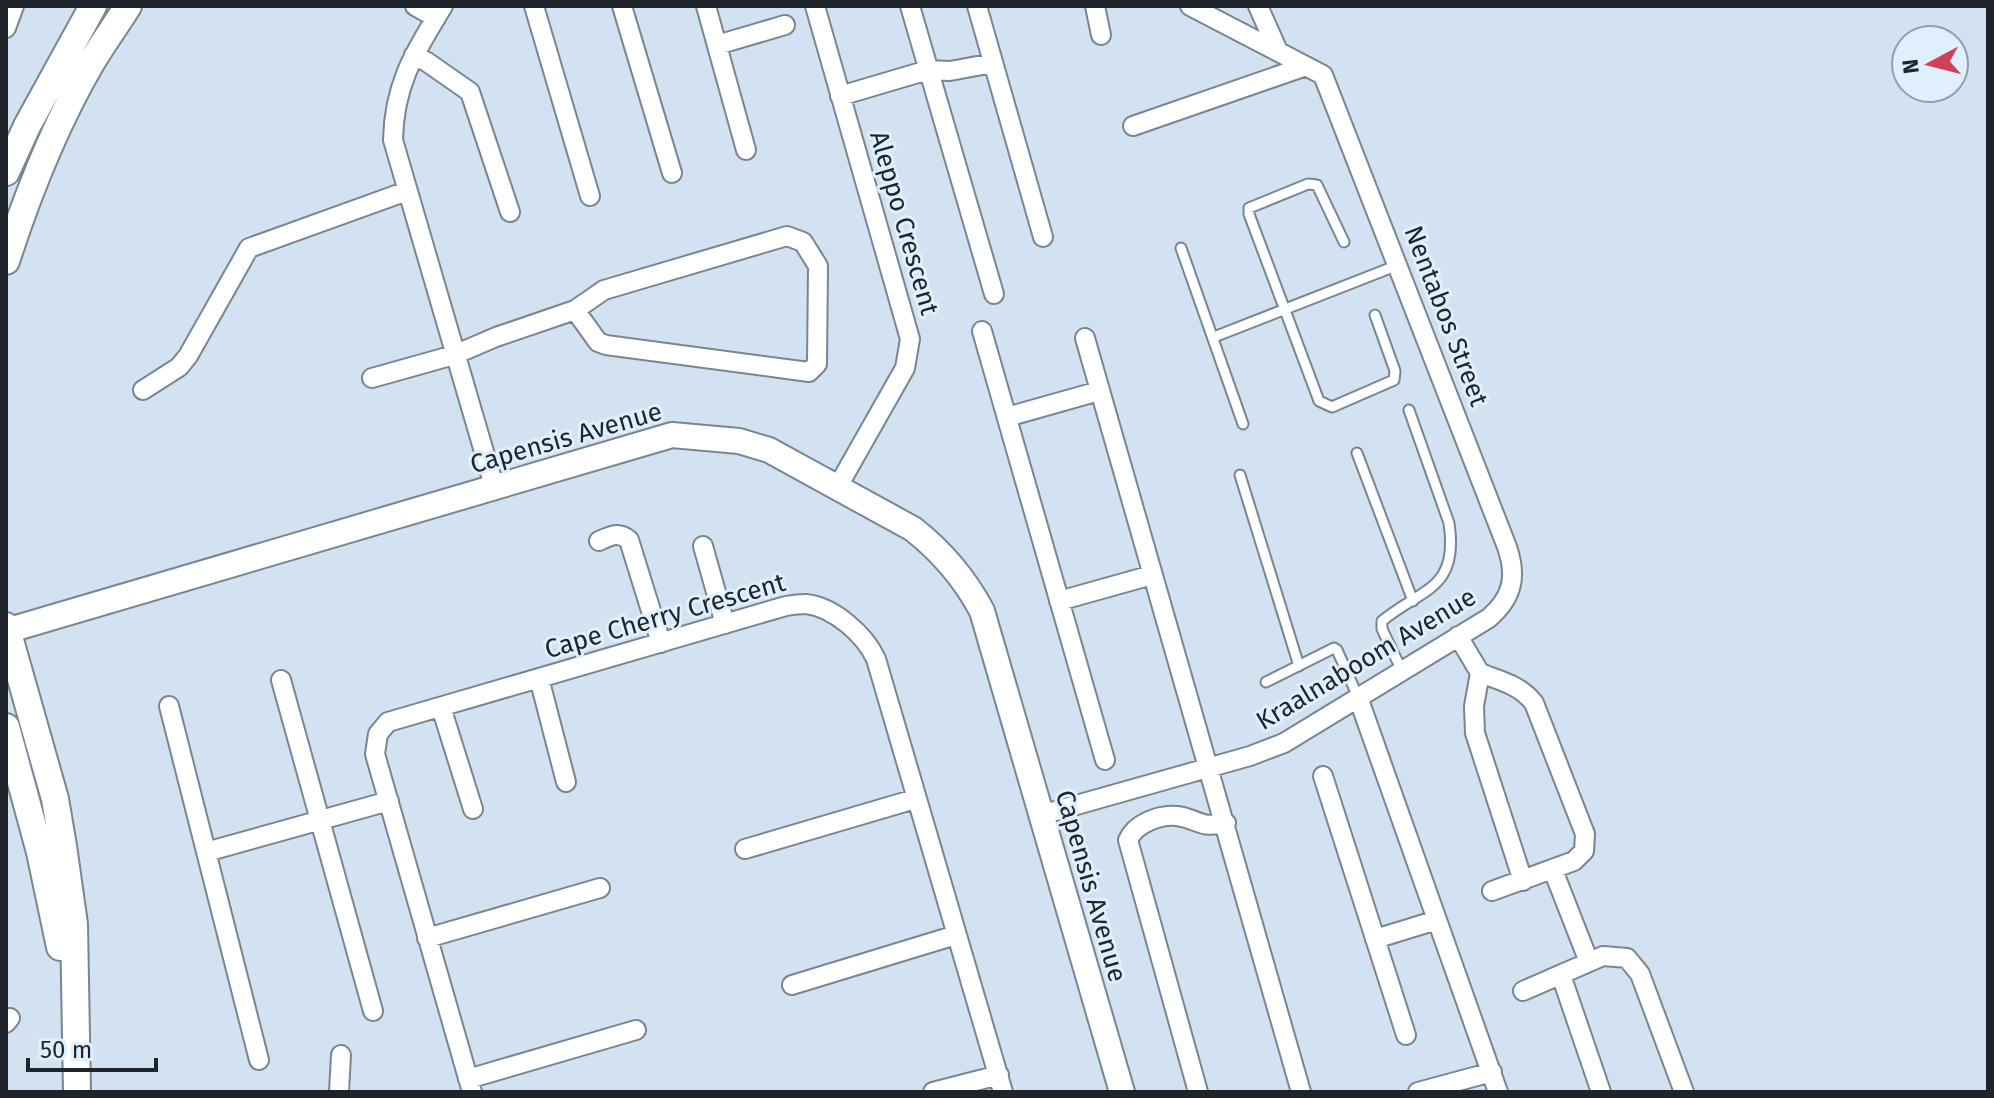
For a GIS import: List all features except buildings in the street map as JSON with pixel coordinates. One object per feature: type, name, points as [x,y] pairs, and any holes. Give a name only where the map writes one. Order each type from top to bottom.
[{"type":"main road","points":[[11,160],[93,6]]},
{"type":"main road","points":[[6,261],[25,203],[57,130],[91,64],[128,6]]},
{"type":"main road","points":[[6,629],[55,799],[74,924],[77,1092]]},
{"type":"main road","points":[[6,727],[52,903],[76,1041]]},
{"type":"street","points":[[6,28],[14,6]]},
{"type":"street","points":[[415,6],[440,12],[414,55],[398,91],[393,140],[494,486]]},
{"type":"street","points":[[534,6],[590,196]]},
{"type":"street","points":[[622,6],[672,173]]},
{"type":"street","points":[[706,6],[746,150]]},
{"type":"street","name":"Aleppo Crescent","points":[[815,6],[910,339],[905,368],[837,488]]},
{"type":"street","points":[[910,6],[994,294]]},
{"type":"street","points":[[977,6],[1043,237]]},
{"type":"street","points":[[1095,6],[1101,35]]},
{"type":"street","points":[[1190,6],[1306,66]]},
{"type":"street","points":[[1258,6],[1278,51]]},
{"type":"street","points":[[717,45],[785,25]]},
{"type":"street","points":[[414,55],[470,92],[510,212]]},
{"type":"street","points":[[840,96],[928,70],[950,71],[993,63]]},
{"type":"street","points":[[1133,126],[1306,66]]},
{"type":"street","name":"Nentabos Street","points":[[1306,66],[1323,75],[1507,547],[1514,578]]},
{"type":"street","points":[[25,203],[11,160],[57,130]]},
{"type":"street","points":[[143,390],[185,361],[249,248],[407,191]]},
{"type":"street","points":[[372,378],[454,355],[575,310],[604,290],[787,236],[803,242],[817,262],[817,364],[809,372],[606,345],[598,342],[575,310]]},
{"type":"street","points":[[982,331],[1105,760]]},
{"type":"street","points":[[1085,338],[1301,1092]]},
{"type":"street","points":[[1007,417],[1099,391]]},
{"type":"street","name":"Capensis Avenue","points":[[6,629],[494,486],[680,435],[739,441],[769,450],[927,540],[974,596],[982,611],[1122,1092]]},
{"type":"street","points":[[599,541],[613,534],[623,535],[629,540],[661,643]]},
{"type":"street","points":[[703,546],[725,624]]},
{"type":"street","points":[[1059,601],[1152,575]]},
{"type":"street","name":"Kraalnaboom Avenue","points":[[1041,815],[1259,753],[1284,743],[1502,607],[1514,578]]},
{"type":"street","name":"Cape Cherry Crescent","points":[[470,1086],[375,754],[378,734],[388,722],[786,606],[808,604],[831,614],[858,632],[876,659],[1001,1083]]},
{"type":"street","points":[[1458,636],[1480,673],[1514,685],[1526,692],[1534,703],[1582,824],[1585,842],[1581,856],[1553,870],[1492,891]]},
{"type":"street","points":[[1480,673],[1474,706],[1475,733],[1523,881]]},
{"type":"street","points":[[543,677],[568,750]]},
{"type":"street","points":[[543,677],[566,782]]},
{"type":"street","points":[[281,680],[373,1011]]},
{"type":"street","points":[[1358,697],[1498,1092]]},
{"type":"street","points":[[169,706],[259,1060]]},
{"type":"street","points":[[441,707],[473,809]]},
{"type":"street","points":[[1323,776],[1406,1035]]},
{"type":"street","points":[[745,849],[915,799]]},
{"type":"street","points":[[206,852],[389,801]]},
{"type":"street","points":[[1198,1092],[1128,840],[1134,830],[1163,817],[1175,816],[1206,826],[1226,823]]},
{"type":"street","points":[[1553,870],[1589,962]]},
{"type":"street","points":[[427,938],[600,888]]},
{"type":"street","points":[[1375,939],[1437,920]]},
{"type":"street","points":[[792,985],[956,935]]},
{"type":"street","points":[[1523,991],[1603,956],[1621,956],[1635,967],[1684,1092]]},
{"type":"street","points":[[1561,975],[1601,1092]]},
{"type":"street","points":[[470,1086],[636,1030]]},
{"type":"street","points":[[339,1092],[341,1055]]},
{"type":"street","points":[[1418,1092],[1492,1072]]},
{"type":"street","points":[[933,1092],[1001,1083]]},
{"type":"lane","points":[[1344,242],[1317,185],[1308,184],[1251,206],[1249,214],[1319,401],[1332,407],[1394,380],[1395,371],[1375,315]]},
{"type":"lane","points":[[1181,248],[1243,424]]},
{"type":"lane","points":[[1214,337],[1398,265]]},
{"type":"lane","points":[[1402,671],[1381,625],[1384,619],[1433,589],[1443,574],[1451,541],[1449,523],[1409,410]]},
{"type":"lane","points":[[1357,453],[1413,601]]},
{"type":"lane","points":[[1240,475],[1299,666]]},
{"type":"lane","points":[[1266,682],[1336,649],[1358,697]]}]
